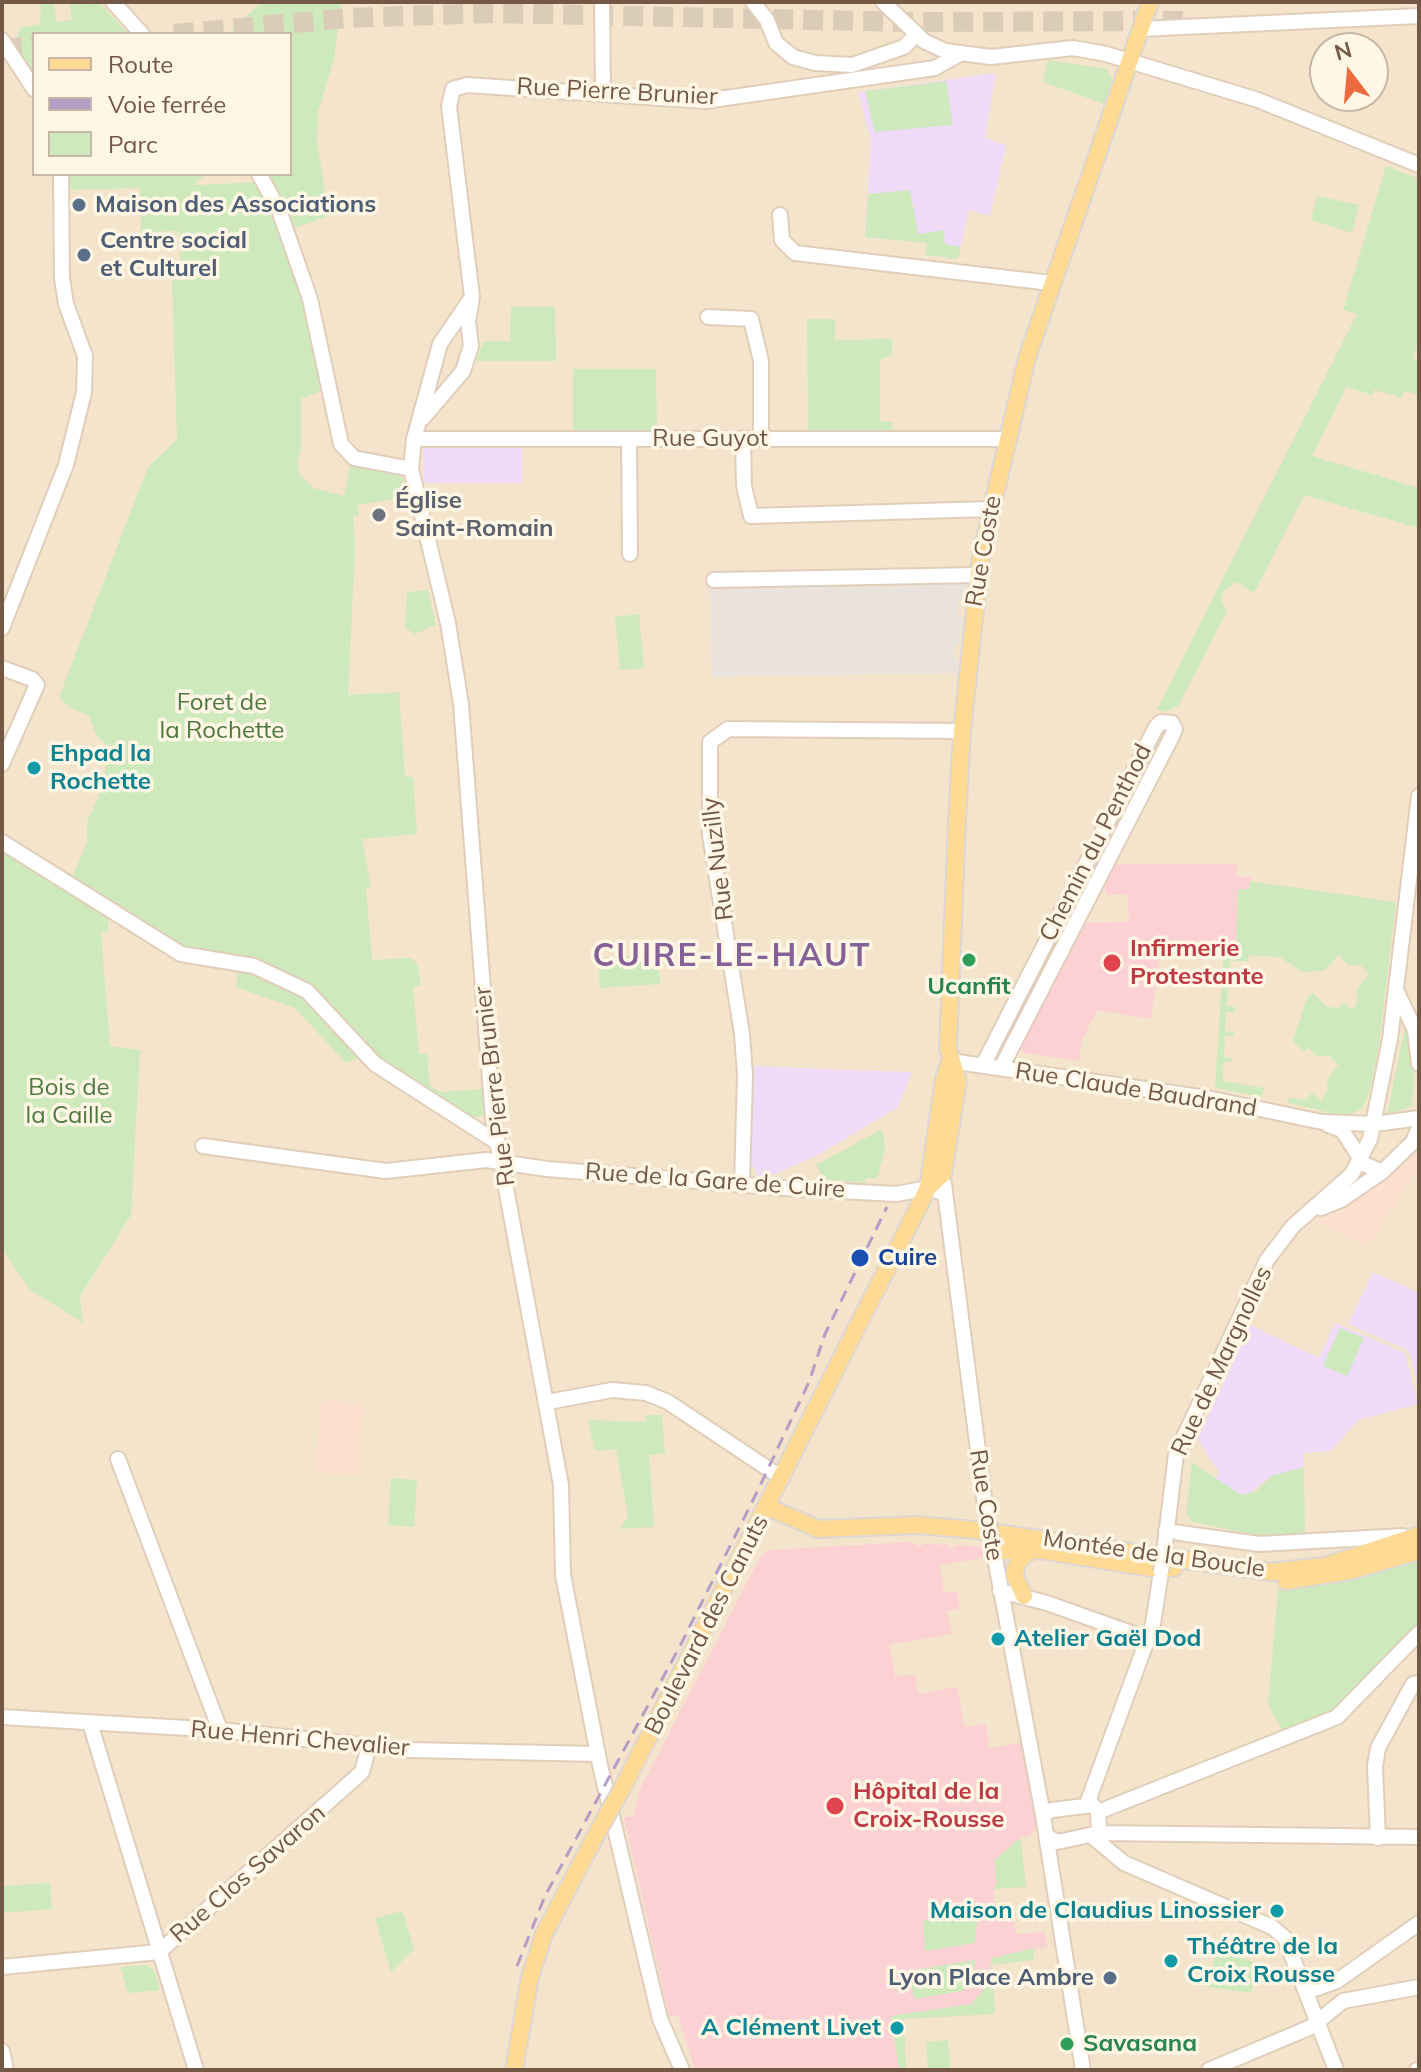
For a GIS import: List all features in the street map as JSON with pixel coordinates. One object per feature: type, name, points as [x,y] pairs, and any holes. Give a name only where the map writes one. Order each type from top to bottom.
[{"type":"main road","name":"Rue Coste","points":[[928,1188],[944,1079],[950,1061],[962,731],[977,575],[1027,358],[1150,2]]},
{"type":"main road","name":"Rue Coste","points":[[943,1174],[958,1081],[950,1061]]},
{"type":"main road","points":[[928,1188],[943,1174]]},
{"type":"main road","name":"Boulevard des Canuts","points":[[514,2070],[530,1977],[544,1934],[768,1507],[928,1188]]},
{"type":"main road","name":"Montée de la Boucle","points":[[768,1507],[818,1529],[885,1529],[1024,1540],[1250,1579],[1293,1581],[1350,1571],[1419,1551]]},
{"type":"main road","name":"Montée de la Boucle","points":[[885,1529],[918,1525],[1001,1533],[1271,1572],[1324,1566],[1419,1535]]},
{"type":"main road","points":[[993,1546],[1029,1552],[1040,1550],[1151,1568],[1184,1568]]},
{"type":"main road","points":[[1024,1596],[1014,1574],[1019,1560],[1029,1552]]},
{"type":"street","points":[[113,2],[140,32]]},
{"type":"street","points":[[602,2],[603,92]]},
{"type":"street","points":[[753,2],[768,21],[776,43],[793,57],[835,66],[852,65],[904,47],[916,35]]},
{"type":"street","points":[[883,2],[916,35],[934,47],[960,54]]},
{"type":"street","points":[[1140,29],[1419,16]]},
{"type":"street","points":[[4,44],[32,86]]},
{"type":"street","name":"Rue Pierre Brunier","points":[[422,418],[468,363],[472,294],[449,106],[453,89],[467,85],[705,101],[935,68],[960,54],[991,57],[1073,48],[1130,61],[1258,100],[1419,165]]},
{"type":"street","points":[[2,628],[66,465],[84,392],[85,356],[66,304],[62,278],[61,176]]},
{"type":"street","points":[[260,176],[279,210],[310,299],[341,444],[354,458],[411,469]]},
{"type":"street","points":[[780,215],[782,240],[795,253],[1051,283]]},
{"type":"street","name":"Rue Pierre Brunier","points":[[472,294],[440,344],[414,439],[411,469],[448,623],[461,704],[498,1143],[561,1485],[563,1575],[598,1754],[660,2019],[682,2070]]},
{"type":"street","points":[[708,317],[751,319],[761,361],[761,438]]},
{"type":"street","points":[[743,438],[744,486],[751,516],[990,509]]},
{"type":"street","name":"Rue Guyot","points":[[414,439],[1007,439]]},
{"type":"street","points":[[629,439],[630,554]]},
{"type":"street","points":[[714,580],[977,575]]},
{"type":"street","points":[[2,668],[32,679],[37,685],[2,764]]},
{"type":"street","name":"Chemin du Penthod","points":[[983,1065],[1156,727],[1161,722],[1172,723],[1175,729],[1171,738],[1001,1068]]},
{"type":"street","name":"Rue Nuzilly","points":[[742,1184],[745,1075],[742,1034],[710,835],[710,742],[728,729],[962,731]]},
{"type":"street","name":"Rue de Margnolles","points":[[1092,1808],[1157,1609],[1178,1448],[1267,1260],[1293,1226],[1345,1181],[1360,1159],[1372,1131],[1397,992],[1419,796]]},
{"type":"street","points":[[2,842],[181,954],[254,966],[307,991],[375,1064],[498,1143]]},
{"type":"street","points":[[1397,992],[1415,1030],[1419,1064]]},
{"type":"street","name":"Rue Claude Baudrand","points":[[950,1061],[1207,1098],[1372,1131]]},
{"type":"street","points":[[1372,1131],[1393,1131],[1402,1123],[1419,1121],[1419,1103]]},
{"type":"street","name":"Rue de Margnolles","points":[[1313,1209],[1341,1200],[1382,1172],[1416,1143],[1419,1121]]},
{"type":"street","name":"Rue Claude Baudrand","points":[[1322,1122],[1342,1130],[1360,1159]]},
{"type":"street","name":"Rue de la Gare de Cuire","points":[[203,1146],[386,1171],[502,1161],[547,1169],[896,1194],[928,1188]]},
{"type":"street","points":[[1360,1159],[1382,1172]]},
{"type":"street","name":"Rue Coste","points":[[943,1174],[985,1505],[1047,1836],[1083,2070]]},
{"type":"street","points":[[928,1188],[945,1194]]},
{"type":"street","points":[[548,1402],[612,1390],[646,1393],[679,1409],[782,1478]]},
{"type":"street","points":[[118,1459],[220,1730]]},
{"type":"street","points":[[1166,1534],[1259,1544],[1419,1535]]},
{"type":"street","points":[[1000,1591],[1024,1596],[1148,1639]]},
{"type":"street","points":[[1043,1815],[1092,1808],[1337,1717],[1419,1633]]},
{"type":"street","points":[[1378,1838],[1375,1766],[1378,1748],[1413,1684],[1419,1683]]},
{"type":"street","name":"Rue Henri Chevalier","points":[[2,1717],[220,1730],[409,1750],[598,1754]]},
{"type":"street","points":[[90,1723],[196,2070]]},
{"type":"street","name":"Rue Clos Savaron","points":[[2,1967],[159,1952],[362,1772],[369,1746]]},
{"type":"street","points":[[1092,1808],[1096,1835],[1124,1863],[1272,1927],[1285,1938],[1336,2070]]},
{"type":"street","points":[[1047,1836],[1057,1842],[1096,1835],[1419,1837]]},
{"type":"street","points":[[1307,1992],[1337,1981],[1419,1923]]},
{"type":"street","points":[[1337,1981],[1335,1992],[1343,2001]]},
{"type":"street","points":[[1209,2070],[1317,2023],[1343,2001],[1419,1987]]},
{"type":"street","points":[[2,2051],[6,2070]]},
{"type":"shaded area","points":[[2,2],[1419,2],[1419,2070],[2,2070]]},
{"type":"shaded area","points":[[996,73],[985,138],[1006,145],[990,216],[969,210],[958,259],[926,255],[927,243],[865,237],[871,141],[858,92]]},
{"type":"shaded area","points":[[423,446],[522,446],[522,483],[424,483]]},
{"type":"shaded area","points":[[965,582],[965,596],[959,601],[958,615],[963,620],[961,641],[955,646],[954,657],[959,664],[958,673],[712,677],[709,586]]},
{"type":"shaded area","name":"Infirmerie Protestante","points":[[1114,864],[1238,864],[1235,877],[1251,877],[1250,889],[1238,889],[1236,947],[1160,954],[1151,1019],[1098,1010],[1082,1039],[1079,1061],[1024,1053],[1021,1047],[1085,923],[1129,922],[1128,894],[1106,895],[1105,883]]},
{"type":"shaded area","points":[[753,1066],[912,1072],[898,1107],[818,1155],[768,1177],[758,1176],[751,1163]]},
{"type":"shaded area","points":[[1412,1158],[1419,1159],[1419,1166],[1369,1245],[1317,1222],[1370,1192]]},
{"type":"shaded area","points":[[1373,1272],[1419,1293],[1419,1392],[1409,1351],[1348,1324]]},
{"type":"shaded area","points":[[1335,1323],[1405,1353],[1418,1404],[1358,1420],[1331,1451],[1304,1453],[1304,1467],[1271,1476],[1248,1495],[1231,1492],[1216,1478],[1219,1473],[1198,1439],[1250,1325],[1319,1358]]},
{"type":"shaded area","points":[[328,1401],[363,1403],[359,1474],[316,1473],[320,1406]]},
{"type":"shaded area","name":"Hôpital de la Croix-Rousse","points":[[912,1542],[920,1547],[924,1544],[947,1545],[952,1549],[956,1545],[985,1547],[987,1557],[940,1565],[944,1593],[957,1591],[960,1608],[947,1611],[952,1634],[889,1645],[895,1677],[915,1674],[918,1694],[957,1687],[965,1727],[986,1724],[989,1748],[1021,1743],[1038,1830],[1031,1831],[1031,1836],[1020,1837],[1026,1887],[994,1889],[994,1912],[1012,1911],[1016,1934],[1045,1932],[1047,1948],[1033,1949],[1034,1960],[992,1965],[995,2014],[904,2019],[906,2070],[695,2070],[678,2015],[669,2016],[624,1817],[633,1817],[641,1787],[761,1556],[770,1550]]},
{"type":"green space","points":[[41,2],[53,2],[57,22],[72,20],[69,2],[77,5],[99,2],[126,32],[32,32],[32,81],[13,52],[20,28],[40,24]]},
{"type":"green space","points":[[262,2],[340,2],[334,59],[318,112],[317,142],[329,216],[292,229],[266,176],[292,176],[292,32],[230,31]]},
{"type":"green space","points":[[1048,60],[1107,69],[1113,81],[1105,104],[1043,82]]},
{"type":"green space","points":[[946,81],[953,125],[875,132],[865,91]]},
{"type":"green space","points":[[1386,166],[1419,179],[1419,337],[1413,359],[1419,361],[1419,395],[1404,391],[1402,398],[1374,390],[1373,395],[1346,387],[1312,456],[1419,488],[1419,528],[1304,495],[1254,593],[1237,582],[1224,590],[1221,600],[1227,611],[1178,706],[1165,712],[1157,709],[1357,314],[1343,310]]},
{"type":"green space","name":"Foret de la Rochette","points":[[67,176],[202,176],[196,181],[197,185],[260,182],[307,303],[326,390],[301,398],[301,450],[297,462],[300,475],[314,488],[344,496],[350,467],[355,464],[396,472],[403,480],[406,489],[399,491],[401,498],[358,505],[359,515],[353,516],[355,549],[348,695],[399,692],[405,777],[413,777],[417,834],[362,839],[371,886],[366,887],[372,960],[410,958],[417,963],[421,985],[413,987],[419,1054],[427,1054],[430,1086],[441,1092],[482,1089],[484,1115],[471,1118],[388,1063],[384,1066],[307,986],[194,955],[72,878],[87,842],[87,822],[102,788],[109,747],[96,735],[89,716],[69,707],[59,697],[148,467],[177,439],[172,281],[181,280],[179,231],[141,232],[140,188],[67,190]]},
{"type":"green space","points":[[910,190],[918,234],[944,230],[945,244],[961,247],[958,259],[926,255],[927,243],[865,237],[868,194]]},
{"type":"green space","points":[[1317,196],[1359,205],[1352,233],[1311,220]]},
{"type":"green space","points":[[511,307],[555,307],[556,361],[476,361],[484,341],[510,341]]},
{"type":"green space","points":[[807,319],[835,319],[835,340],[892,339],[892,354],[880,360],[880,421],[892,422],[891,431],[808,430]]},
{"type":"green space","points":[[573,369],[656,369],[657,432],[573,432]]},
{"type":"green space","points":[[428,590],[436,625],[415,634],[405,628],[407,592]]},
{"type":"green space","points":[[639,614],[644,668],[620,670],[615,617]]},
{"type":"green space","name":"Bois de la Caille","points":[[2,848],[108,915],[108,932],[101,932],[110,1046],[140,1050],[131,1215],[80,1296],[83,1323],[29,1289],[2,1249]]},
{"type":"green space","points":[[1250,881],[1396,902],[1379,1045],[1369,1094],[1362,1108],[1350,1115],[1342,1116],[1286,1102],[1290,1098],[1305,1100],[1312,1093],[1321,1101],[1328,1090],[1327,1080],[1338,1065],[1329,1055],[1318,1057],[1308,1048],[1304,1052],[1293,1041],[1307,998],[1313,993],[1327,1007],[1338,1008],[1344,1002],[1352,1010],[1356,1005],[1358,988],[1369,974],[1360,965],[1348,965],[1339,955],[1324,971],[1302,972],[1280,957],[1249,955],[1248,961],[1230,961],[1228,982],[1236,983],[1236,988],[1228,988],[1227,1006],[1235,1007],[1235,1012],[1226,1012],[1225,1031],[1234,1032],[1233,1036],[1225,1036],[1224,1057],[1232,1058],[1231,1062],[1223,1062],[1223,1081],[1264,1088],[1262,1097],[1215,1088],[1224,949],[1236,947],[1238,889],[1249,889]]},
{"type":"green space","points":[[658,954],[660,984],[600,988],[598,958]]},
{"type":"green space","points":[[238,968],[253,970],[304,993],[360,1056],[346,1063],[295,1008],[236,987]]},
{"type":"green space","points":[[1406,1021],[1415,1066],[1412,1106],[1387,1115]]},
{"type":"green space","points":[[882,1129],[885,1148],[877,1179],[865,1178],[865,1183],[824,1179],[816,1165]]},
{"type":"green space","points":[[1340,1328],[1364,1338],[1347,1376],[1323,1366]]},
{"type":"green space","points":[[646,1415],[662,1415],[665,1453],[649,1455],[654,1527],[620,1529],[628,1516],[616,1449],[595,1451],[588,1420],[646,1422]]},
{"type":"green space","points":[[1192,1462],[1241,1495],[1255,1492],[1271,1476],[1304,1467],[1305,1533],[1258,1535],[1192,1522],[1186,1513]]},
{"type":"green space","points":[[391,1478],[417,1480],[414,1527],[388,1525]]},
{"type":"green space","points":[[1419,1557],[1419,1623],[1331,1714],[1284,1733],[1268,1705],[1278,1588],[1336,1582]]},
{"type":"green space","points":[[1017,1840],[1021,1840],[1026,1887],[993,1889],[997,1883],[994,1861]]},
{"type":"green space","points":[[50,1883],[52,1909],[2,1913],[2,1886]]},
{"type":"green space","points":[[402,1911],[414,1949],[391,1972],[375,1918]]},
{"type":"green space","points":[[978,1915],[975,1943],[925,1951],[923,1920]]},
{"type":"green space","points":[[1047,1945],[1033,1949],[1034,1960],[992,1965],[995,2014],[904,2019],[906,2070],[899,2070],[891,2016],[971,2004],[988,1985],[992,1958]]},
{"type":"green space","points":[[1216,1950],[1258,1963],[1251,1993],[1207,1987]]},
{"type":"green space","points":[[975,1960],[972,1982],[962,1991],[914,1999],[909,1971]]},
{"type":"green space","points":[[146,1965],[154,1970],[160,1990],[128,1993],[120,1967]]},
{"type":"green space","points":[[948,2040],[951,2070],[928,2070],[926,2042]]},
{"type":"tunnel","points":[[196,32],[348,18],[492,13],[909,22],[1187,21]]},
{"type":"tunnel","points":[[2,49],[32,46]]},
{"type":"railway","points":[[517,1966],[545,1896],[680,1646],[758,1490],[809,1382],[825,1334],[887,1207]]},
{"type":"place","name":"Maison des Associations","points":[[79,205]]},
{"type":"place","name":"Centre social et Culturel","points":[[84,255]]},
{"type":"place","name":"Église Saint-Romain","points":[[379,515]]},
{"type":"place","name":"Ehpad la Rochette","points":[[34,768]]},
{"type":"place","name":"Ucanfit","points":[[969,960]]},
{"type":"place","name":"Infirmerie Protestante","points":[[1112,963]]},
{"type":"place","name":"Cuire","points":[[860,1258]]},
{"type":"place","name":"Atelier Gaël Dod","points":[[998,1639]]},
{"type":"place","name":"Hôpital de la Croix-Rousse","points":[[835,1806]]},
{"type":"place","name":"Maison de Claudius Linossier","points":[[1277,1911]]},
{"type":"place","name":"Théâtre de la Croix Rousse","points":[[1171,1961]]},
{"type":"place","name":"Lyon Place Ambre","points":[[1110,1978]]},
{"type":"place","name":"A Clément Livet","points":[[897,2028]]},
{"type":"place","name":"Savasana","points":[[1067,2044]]},
{"type":"district","name":"CUIRE-LE-HAUT","points":[[732,956]]}]
